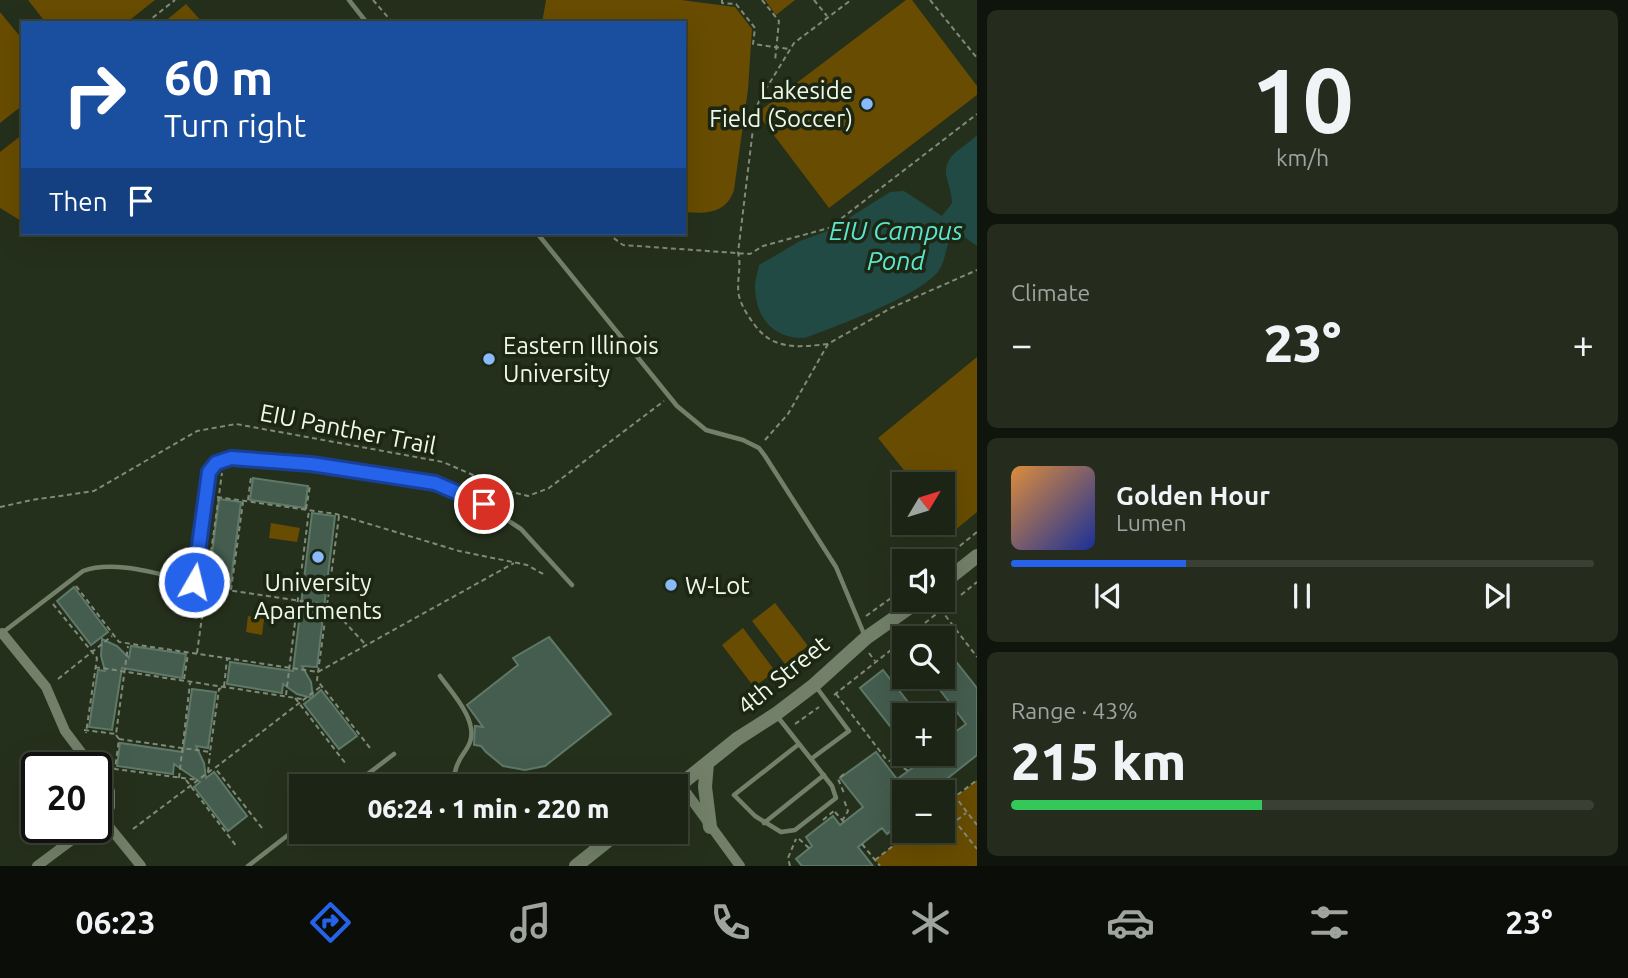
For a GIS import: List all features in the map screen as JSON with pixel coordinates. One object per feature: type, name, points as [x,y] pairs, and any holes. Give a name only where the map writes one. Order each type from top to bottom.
[{"type":"street","points":[[955,573],[977,556]]},
{"type":"street","name":"4th Street","points":[[688,778],[737,739],[776,714],[913,612]]},
{"type":"street","points":[[2,633],[46,687],[65,732],[81,752]]},
{"type":"street","points":[[707,763],[705,787],[710,827]]},
{"type":"street","points":[[688,799],[740,866]]},
{"type":"street","points":[[112,834],[141,866]]},
{"type":"street","points":[[37,866],[68,843]]},
{"type":"street","points":[[576,866],[604,844]]},
{"type":"lane","points":[[349,0],[365,21]]},
{"type":"lane","points":[[539,235],[669,396],[696,423],[706,430],[743,440],[758,448],[823,542],[836,566],[867,646]]},
{"type":"lane","points":[[2,633],[83,571],[96,566],[112,566],[194,582],[209,472],[216,463],[231,458],[311,464],[435,483],[460,492],[502,515],[521,529],[572,585]]},
{"type":"lane","points":[[440,676],[472,728],[470,742],[457,761],[455,772]]},
{"type":"lane","points":[[811,759],[849,731],[814,685]]},
{"type":"lane","points":[[776,714],[824,775],[836,793],[833,802],[795,830],[781,832],[746,809],[734,795],[799,744]]},
{"type":"lane","points":[[368,774],[394,754]]},
{"type":"lane","points":[[764,823],[824,775]]},
{"type":"lane","points":[[248,866],[289,834]]},
{"type":"path","points":[[149,21],[175,0]]},
{"type":"path","points":[[373,0],[391,21]]},
{"type":"path","points":[[722,0],[722,3],[736,5],[755,28],[753,44],[790,50]]},
{"type":"path","points":[[762,0],[779,21],[775,61]]},
{"type":"path","points":[[814,0],[827,17]]},
{"type":"path","points":[[851,0],[803,34],[790,50],[756,108],[738,253],[739,295],[746,313],[760,332],[773,342],[787,346],[828,344],[891,309],[977,270]]},
{"type":"path","points":[[930,0],[977,58]]},
{"type":"path","points":[[610,235],[623,245],[750,254],[763,246],[829,228],[977,114]]},
{"type":"path","points":[[758,448],[788,414],[828,344]]},
{"type":"path","name":"EIU Panther Trail","points":[[0,507],[94,491],[197,431],[236,424],[443,463],[528,496],[549,488],[669,396]]},
{"type":"path","points":[[197,654],[222,473]]},
{"type":"path","points":[[248,501],[251,477]]},
{"type":"path","points":[[286,696],[310,486]]},
{"type":"path","points":[[218,497],[339,514],[459,551],[527,565],[545,575]]},
{"type":"path","points":[[231,590],[243,501]]},
{"type":"path","points":[[339,514],[317,680],[370,748]]},
{"type":"path","points":[[955,550],[977,532]]},
{"type":"path","points":[[72,579],[119,642],[318,672],[514,562]]},
{"type":"path","points":[[961,595],[977,582]]},
{"type":"path","points":[[206,587],[327,604],[366,645]]},
{"type":"path","points":[[48,597],[97,658],[85,731],[116,734]]},
{"type":"path","points":[[859,621],[892,597]]},
{"type":"path","points":[[921,626],[939,612]]},
{"type":"path","points":[[943,612],[977,657]]},
{"type":"path","points":[[58,679],[114,635]]},
{"type":"path","points":[[128,643],[116,734],[119,738],[210,752]]},
{"type":"path","points":[[867,646],[876,662]]},
{"type":"path","points":[[791,726],[892,649]]},
{"type":"path","points":[[184,681],[188,652]]},
{"type":"path","points":[[208,773],[219,690],[223,687],[228,658]]},
{"type":"path","points":[[95,667],[304,699]]},
{"type":"path","points":[[179,778],[191,682]]},
{"type":"path","points":[[133,829],[321,686]]},
{"type":"path","points":[[836,693],[886,759],[909,771]]},
{"type":"path","points":[[295,698],[346,764]]},
{"type":"path","points":[[119,738],[115,769],[198,780]]},
{"type":"path","points":[[215,768],[262,828]]},
{"type":"path","points":[[186,779],[237,847]]},
{"type":"path","points":[[977,780],[955,797],[977,825]]},
{"type":"path","points":[[835,811],[843,821],[848,811],[843,799]]},
{"type":"path","points":[[967,812],[955,821],[977,849]]},
{"type":"path","points":[[790,866],[789,858],[797,838],[809,848]]},
{"type":"path","points":[[875,860],[897,843]]},
{"type":"path","points":[[863,844],[880,866]]},
{"type":"shaded area","points":[[28,0],[155,0],[129,21],[44,21]]},
{"type":"shaded area","points":[[546,0],[681,0],[735,7],[752,29],[748,89],[734,190],[726,204],[714,211],[686,212],[686,21],[542,21]]},
{"type":"shaded area","points":[[765,0],[795,0],[776,15]]},
{"type":"shaded area","name":"Lakeside Field (Soccer)","points":[[906,0],[912,0],[977,86],[977,95],[829,208],[757,113]]},
{"type":"shaded area","points":[[186,4],[201,21],[165,21]]},
{"type":"shaded area","points":[[0,12],[21,38],[21,107],[0,123]]},
{"type":"shaded area","points":[[21,136],[21,221],[0,208],[0,152]]},
{"type":"shaded area","points":[[977,357],[977,512],[956,529],[956,472],[905,472],[878,438]]},
{"type":"shaded area","points":[[271,523],[300,528],[297,542],[269,538]]},
{"type":"shaded area","points":[[775,603],[808,646],[785,664],[752,621]]},
{"type":"shaded area","points":[[248,616],[264,619],[262,635],[246,632]]},
{"type":"shaded area","points":[[743,628],[775,671],[754,687],[722,645]]},
{"type":"shaded area","points":[[977,780],[977,866],[880,866],[875,860],[897,843],[955,843],[955,797]]},
{"type":"water","name":"EIU Campus Pond","points":[[977,135],[977,246],[960,234],[954,234],[940,268],[926,282],[875,310],[805,338],[784,335],[768,324],[758,308],[756,297],[755,283],[759,265],[800,241],[830,230],[890,192],[904,191],[942,216],[952,203],[946,174],[948,161]]},
{"type":"building","name":"University Apartments","points":[[253,478],[308,486],[305,508],[250,500]]},
{"type":"building","name":"University Apartments","points":[[219,499],[241,502],[230,588],[208,585]]},
{"type":"building","points":[[312,513],[335,516],[317,667],[302,666],[311,682],[313,697],[321,690],[357,736],[339,749],[304,704],[312,698],[297,694],[283,684],[282,693],[227,684],[230,662],[293,671]]},
{"type":"building","points":[[74,587],[108,632],[91,645],[57,601]]},
{"type":"building","points":[[549,637],[611,714],[545,766],[525,770],[503,766],[481,746],[474,745],[475,726],[483,727],[467,705],[518,665],[513,658]]},
{"type":"building","points":[[102,639],[117,646],[129,658],[131,646],[186,654],[182,678],[122,668],[112,730],[89,727],[98,670],[105,671],[101,656]]},
{"type":"building","points":[[955,660],[977,688],[977,755],[945,780],[892,780],[892,830],[887,834],[882,828],[858,847],[873,866],[802,866],[796,859],[812,846],[806,837],[833,816],[840,825],[863,807],[840,778],[876,752],[897,779],[915,766],[955,766],[955,732],[966,724],[955,710],[955,703],[950,703],[939,689],[955,689]]},
{"type":"building","points":[[883,670],[892,682],[892,689],[898,689],[909,703],[892,703],[892,729],[860,688]]},
{"type":"building","points":[[192,689],[216,692],[208,748],[196,746],[204,763],[206,778],[214,772],[247,816],[228,831],[194,787],[200,782],[174,764],[173,774],[117,766],[120,743],[183,752]]},
{"type":"place","name":"Lakeside Field (Soccer)","points":[[867,104]]},
{"type":"place","name":"Eastern Illinois University","points":[[489,359]]},
{"type":"place","name":"University Apartments","points":[[318,557]]},
{"type":"place","name":"W-Lot","points":[[671,585]]},
{"type":"route","points":[[194,582],[209,472],[216,463],[231,458],[311,464],[435,483],[484,504]]}]
